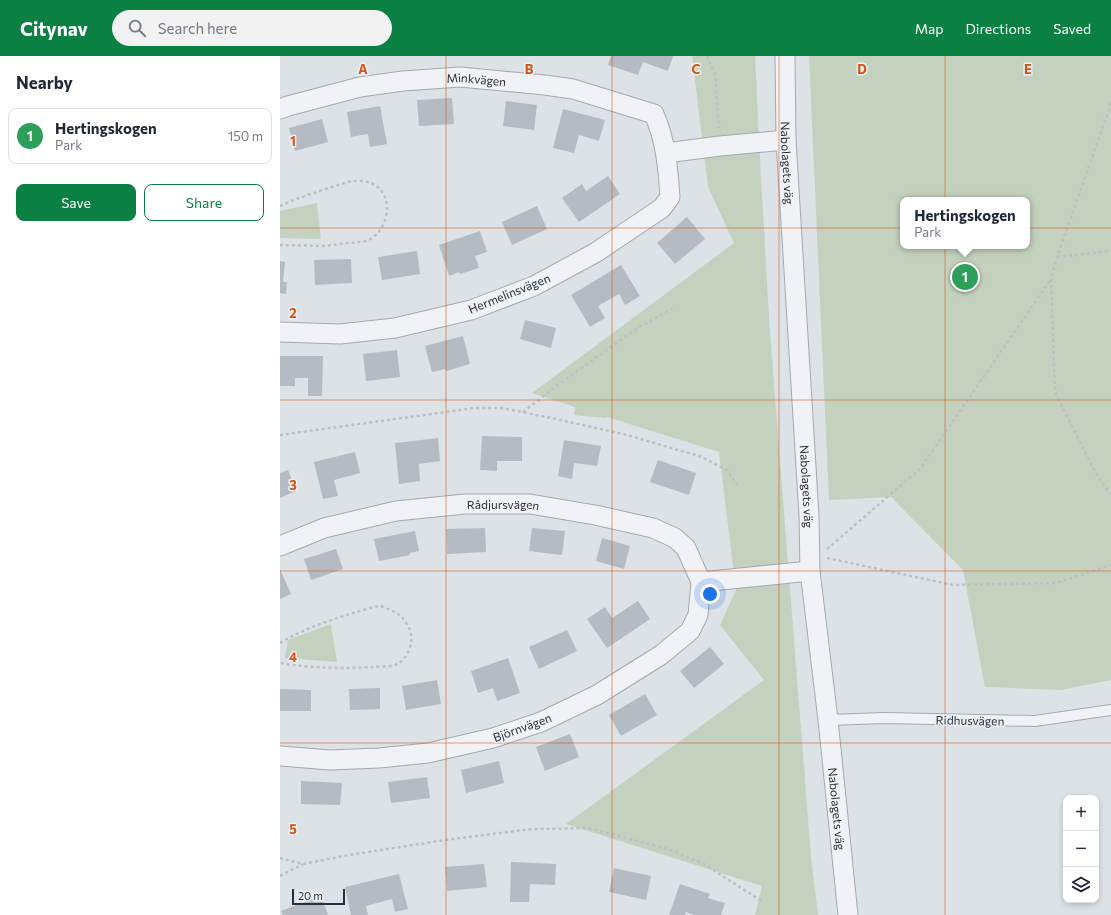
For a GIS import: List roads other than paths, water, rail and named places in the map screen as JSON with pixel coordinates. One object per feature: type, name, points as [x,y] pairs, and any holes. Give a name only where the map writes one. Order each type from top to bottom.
[{"type":"street","name":"Nabolagets väg","points":[[785,56],[786,140],[809,516],[815,563],[828,720],[848,915]]},
{"type":"street","name":"Minkvägen","points":[[280,109],[360,87],[403,81],[460,77],[545,85],[573,89],[654,114],[659,125],[666,153]]},
{"type":"street","points":[[666,153],[786,140]]},
{"type":"street","name":"Hermelinsvägen","points":[[280,332],[340,334],[395,328],[471,310],[534,286],[595,253],[662,208],[670,197],[666,153]]},
{"type":"street","name":"Rådjursvägen","points":[[280,546],[324,528],[396,511],[465,504],[530,504],[595,515],[653,528],[675,538],[686,548],[701,582]]},
{"type":"street","points":[[701,582],[815,563]]},
{"type":"street","name":"Björnvägen","points":[[280,756],[330,760],[379,758],[428,753],[493,738],[541,722],[597,695],[661,656],[690,630],[698,615],[701,582]]},
{"type":"lane","name":"Ridhusvägen","points":[[828,720],[885,718],[1035,721],[1111,710]]},
{"type":"place","name":"Hertingskogen","points":[[965,277]]}]
